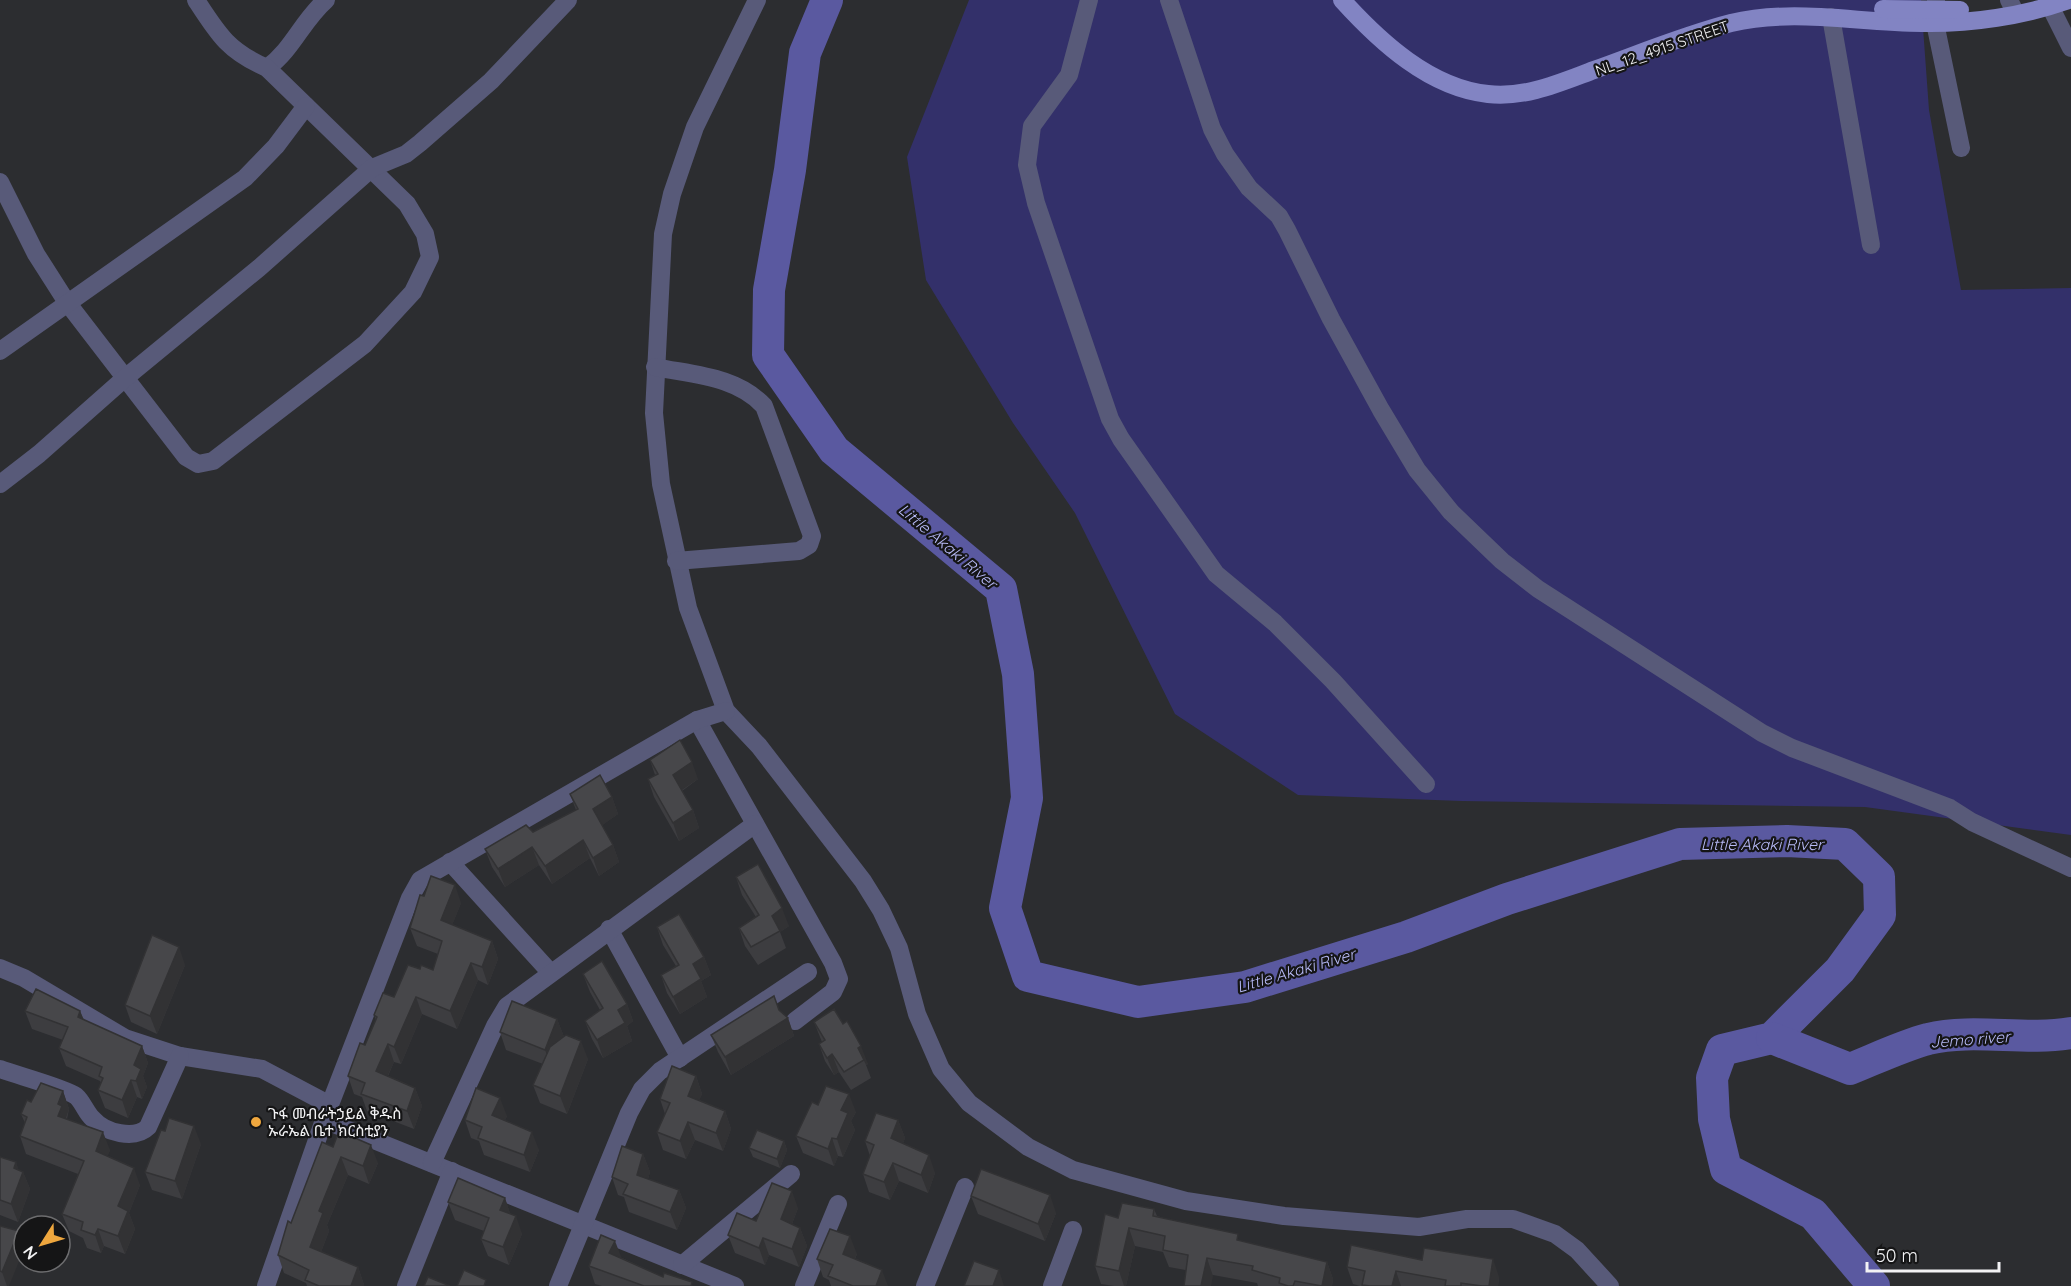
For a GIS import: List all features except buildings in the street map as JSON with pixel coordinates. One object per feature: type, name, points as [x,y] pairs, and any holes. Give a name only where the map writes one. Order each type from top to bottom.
[{"type":"main road","name":"NL_12_4915 STREET","points":[[1342,0],[1383,41],[1408,61],[1440,79],[1467,90],[1510,95],[1541,90],[1681,38],[1731,24],[1788,15],[1830,17],[2069,0]]},
{"type":"main road","name":"NL_12_4915 STREET","points":[[1355,0],[1386,31],[1413,53],[1466,79],[1512,85],[1540,81],[1708,20],[1757,10],[1786,7],[1936,11]]},
{"type":"street","points":[[0,182],[7,212],[66,302],[186,457],[198,464],[213,461],[365,344],[414,292],[430,257],[425,234],[407,204],[372,168],[267,68],[247,59],[219,37],[196,0]]},
{"type":"street","points":[[267,68],[284,55],[308,17],[326,0]]},
{"type":"street","points":[[0,484],[39,454],[125,378],[259,268],[372,168],[406,154],[420,143],[491,81],[568,0]]},
{"type":"street","points":[[757,0],[695,127],[672,194],[663,234],[654,413],[661,484],[688,608],[726,711],[759,746],[863,881],[881,910],[899,948],[917,1014],[941,1069],[969,1103],[1028,1147],[1073,1170],[1186,1201],[1284,1216],[1419,1227],[1467,1219],[1513,1219],[1555,1234],[1577,1250],[1610,1286]]},
{"type":"street","points":[[1089,0],[1069,75],[1032,126],[1028,165],[1036,203],[1110,419],[1121,439],[1216,574],[1275,623],[1333,681],[1426,784]]},
{"type":"street","points":[[1169,0],[1212,129],[1225,154],[1249,188],[1279,216],[1330,319],[1417,470],[1451,512],[1502,561],[1538,589],[1762,733],[1792,748],[1950,808],[1972,822],[2071,868]]},
{"type":"street","points":[[2049,3],[2071,48]]},
{"type":"street","points":[[1936,11],[1961,148]]},
{"type":"street","points":[[1830,17],[1871,245]]},
{"type":"street","points":[[0,351],[66,302],[245,178],[276,146],[306,106]]},
{"type":"street","points":[[655,367],[735,383],[751,392],[764,406],[812,536],[809,545],[799,551],[676,561]]},
{"type":"street","points":[[266,1286],[327,1112],[410,898],[420,880],[697,720],[726,711]]},
{"type":"street","points":[[697,720],[833,963],[838,980],[833,992],[795,1021]]},
{"type":"street","points":[[432,1163],[495,1026],[507,1006],[550,972],[755,824]]},
{"type":"street","points":[[450,862],[550,972]]},
{"type":"street","points":[[609,929],[680,1058]]},
{"type":"street","points":[[0,968],[24,978],[125,1038],[180,1056],[262,1069],[327,1112],[387,1147],[432,1163],[735,1286]]},
{"type":"street","points":[[558,1286],[629,1113],[642,1089],[660,1071],[808,972]]},
{"type":"street","points":[[0,1069],[75,1096],[94,1121],[114,1131],[133,1135],[141,1134],[148,1127],[180,1056]]},
{"type":"street","points":[[406,1286],[452,1171]]},
{"type":"street","points":[[682,1264],[791,1174]]},
{"type":"street","points":[[925,1286],[965,1187]]},
{"type":"street","points":[[804,1286],[838,1204]]},
{"type":"street","points":[[1052,1286],[1073,1230]]},
{"type":"shaded area","points":[[969,0],[1921,0],[1929,110],[1961,290],[2071,288],[2071,835],[1865,807],[1462,801],[1298,795],[1175,714],[1075,513],[1013,423],[926,280],[907,157]]},
{"type":"waterway","name":"Little Akaki River","points":[[827,0],[805,53],[790,170],[769,290],[768,355],[834,450],[1001,589],[1018,674],[1027,798],[1005,908],[1028,976],[1138,1002],[1245,987],[1406,937],[1507,899],[1680,844],[1787,841],[1845,844],[1879,877],[1880,915],[1840,970],[1772,1038],[1722,1050],[1712,1078],[1714,1119],[1726,1169],[1813,1214],[1874,1286]]},
{"type":"waterway","name":"Jemo river","points":[[1772,1038],[1850,1069],[1908,1045],[1945,1036],[1981,1034],[2035,1036],[2071,1033]]},
{"type":"place","name":"ጉፋ መብራትኃይል ቅዱስ ኡራኤል ቤተ ክርስቲያን","points":[[256,1122]]}]
